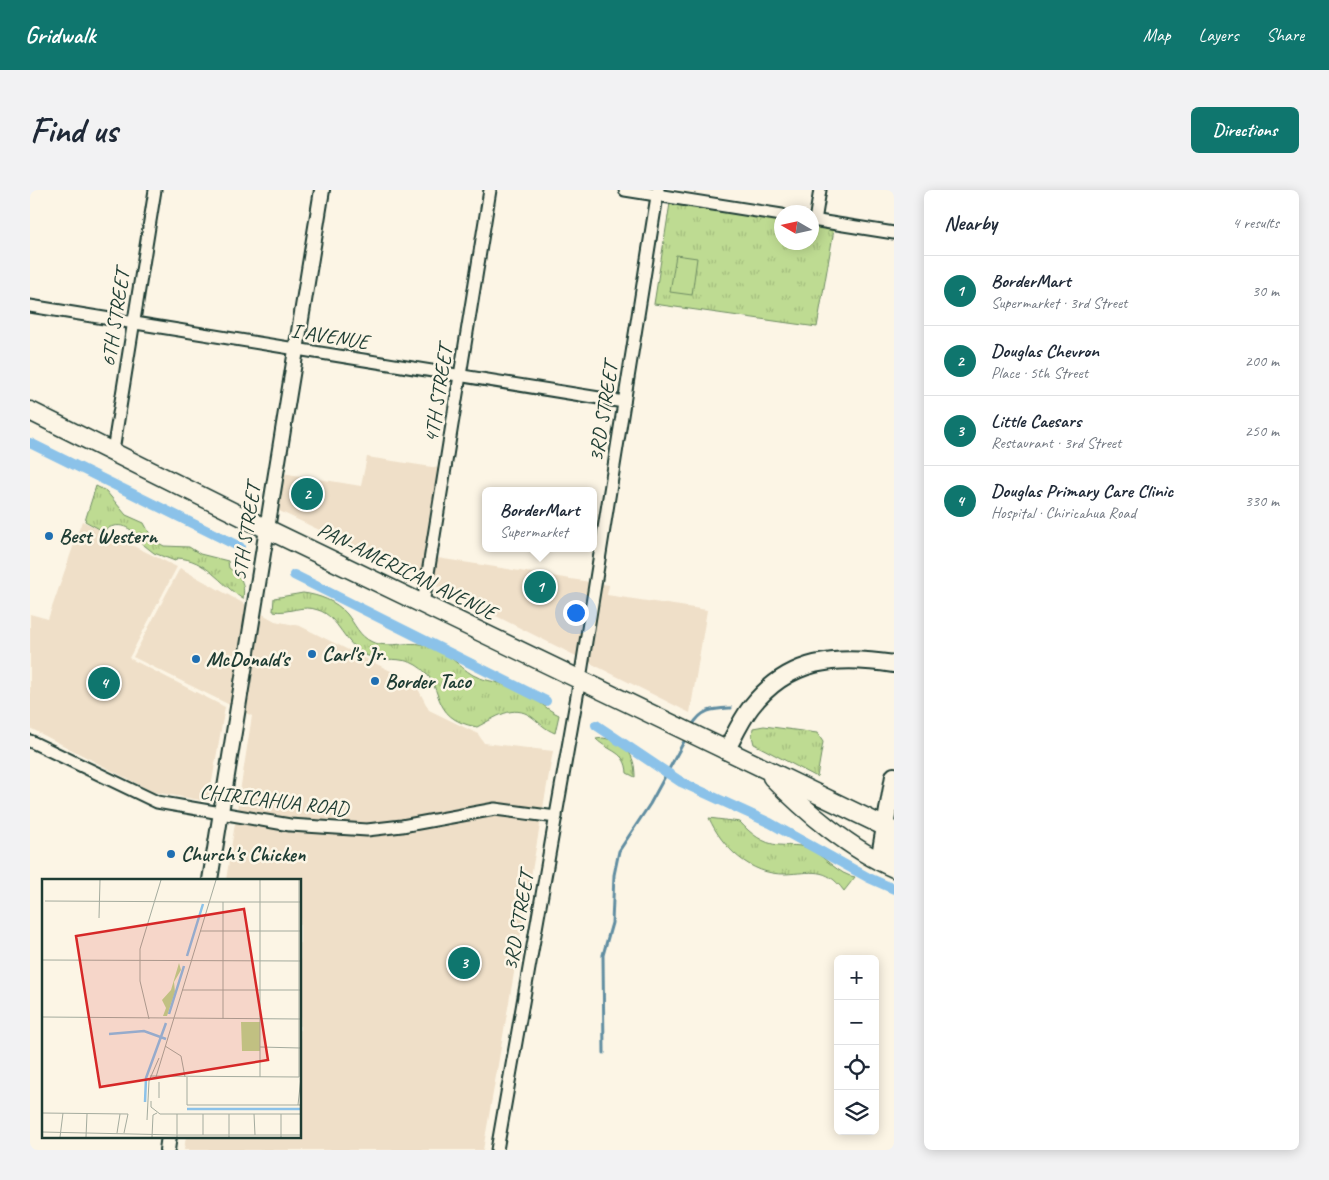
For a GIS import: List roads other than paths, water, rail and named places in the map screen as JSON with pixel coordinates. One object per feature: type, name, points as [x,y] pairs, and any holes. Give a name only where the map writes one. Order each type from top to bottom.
[{"type":"main road","name":"PAN-AMERICAN AVENUE","points":[[30,410],[267,529],[765,770],[891,826]]},
{"type":"main road","points":[[726,751],[749,711],[772,685],[784,676],[820,662],[850,659],[894,664]]},
{"type":"main road","name":"PAN-AMERICAN AVENUE","points":[[765,770],[790,795],[843,837],[886,864]]},
{"type":"main road","points":[[886,864],[891,826],[894,776]]},
{"type":"main road","points":[[891,826],[894,851]]},
{"type":"street","name":"6TH STREET","points":[[113,451],[155,190]]},
{"type":"street","name":"5TH STREET","points":[[210,879],[322,190]]},
{"type":"street","name":"4TH STREET","points":[[424,604],[490,190]]},
{"type":"street","points":[[625,190],[657,193],[774,214]]},
{"type":"street","points":[[816,205],[820,190]]},
{"type":"street","name":"3RD STREET","points":[[497,1150],[580,680],[657,193]]},
{"type":"street","points":[[819,221],[894,233]]},
{"type":"street","name":"I AVENUE","points":[[30,306],[624,402]]},
{"type":"street","points":[[576,699],[586,695],[597,694],[617,698]]},
{"type":"street","name":"CHIRICAHUA ROAD","points":[[30,741],[144,798],[174,806],[290,825],[340,830],[402,826],[496,809],[556,817]]},
{"type":"waterway","points":[[30,443],[240,547]]},
{"type":"waterway","points":[[294,575],[546,701]]},
{"type":"waterway","points":[[692,726],[700,716],[708,711],[731,708]]},
{"type":"waterway","points":[[596,725],[681,782],[770,823],[869,878],[894,889]]},
{"type":"waterway","points":[[604,1053],[603,955],[612,923],[614,875],[619,851],[650,804],[687,736]]},
{"type":"place","name":"Douglas Chevron","points":[[307,494]]},
{"type":"place","name":"Best Western","points":[[49,536]]},
{"type":"place","name":"BorderMart","points":[[540,587]]},
{"type":"place","name":"Carl's Jr.","points":[[312,654]]},
{"type":"place","name":"McDonald's","points":[[196,659]]},
{"type":"place","name":"Border Taco","points":[[375,681]]},
{"type":"place","name":"Douglas Primary Care Clinic","points":[[104,683]]},
{"type":"place","name":"Church's Chicken","points":[[171,854]]},
{"type":"place","name":"Little Caesars","points":[[464,963]]}]
